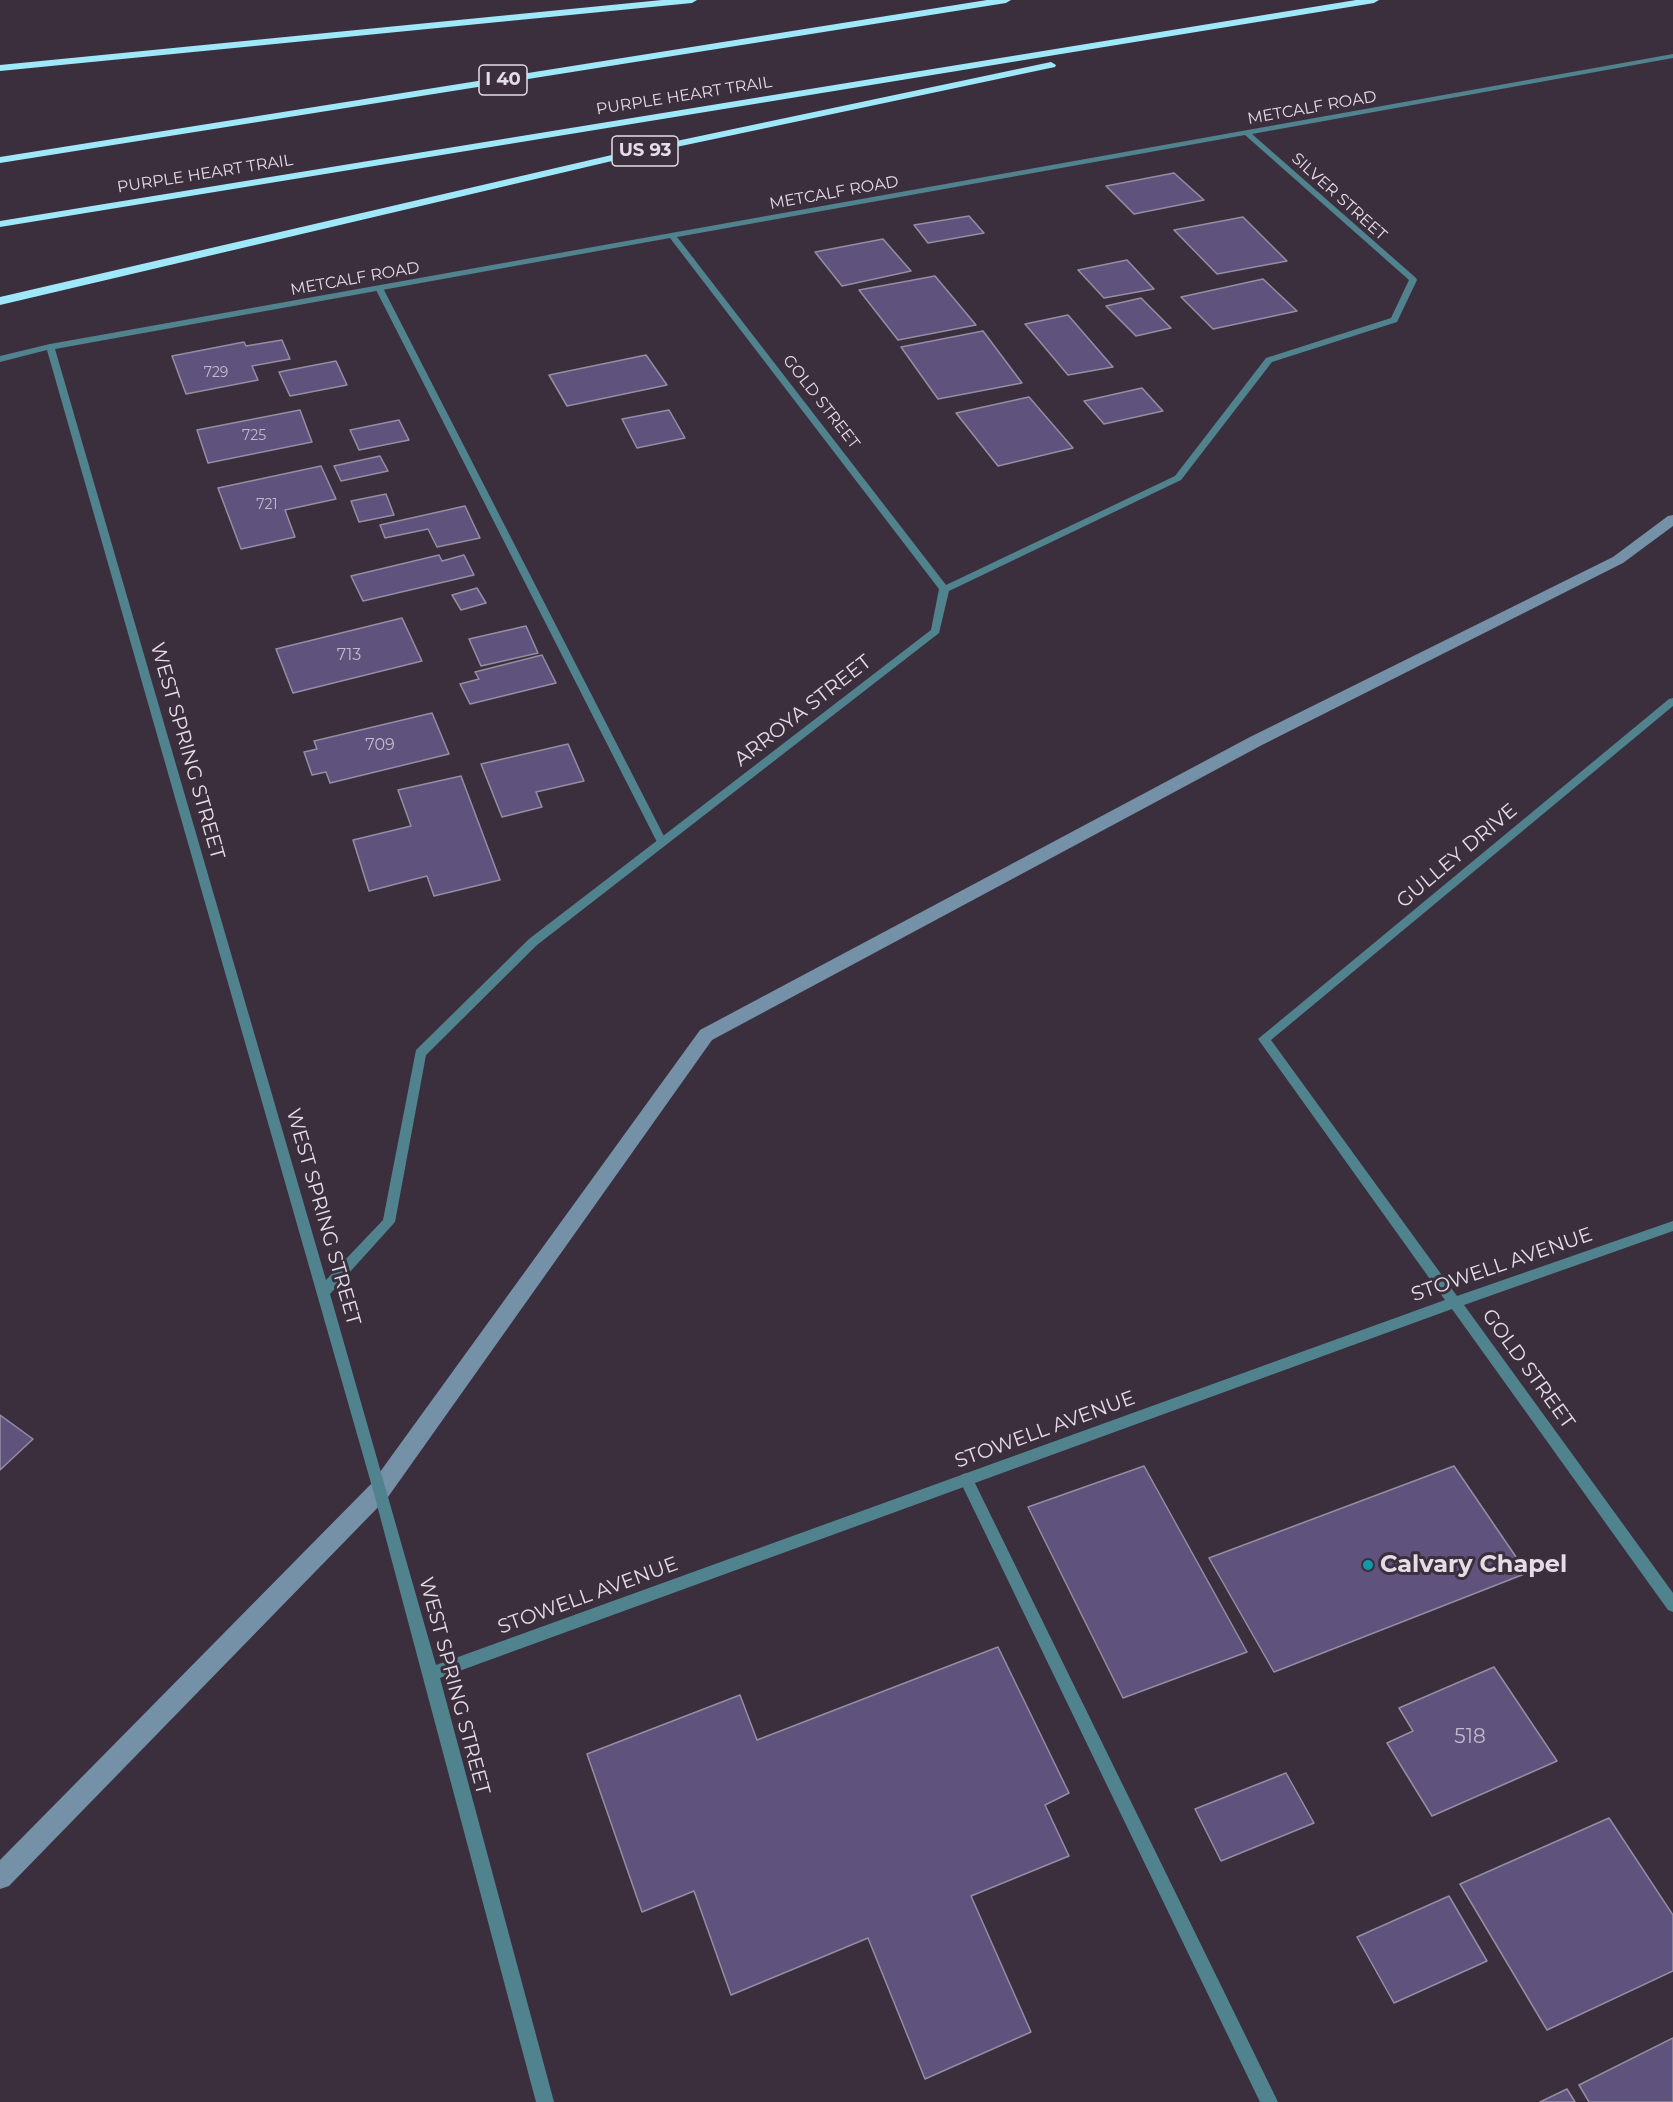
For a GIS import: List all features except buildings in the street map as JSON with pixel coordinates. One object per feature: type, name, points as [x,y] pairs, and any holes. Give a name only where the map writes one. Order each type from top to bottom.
[{"type":"highway","points":[[0,68],[692,0]]},
{"type":"highway","name":"I 40","points":[[0,160],[1006,0]]},
{"type":"highway","name":"PURPLE HEART TRAIL","points":[[0,224],[1374,0]]},
{"type":"highway","name":"US 93","points":[[0,301],[629,154],[1293,14]]},
{"type":"street","name":"METCALF ROAD","points":[[0,359],[50,347],[1673,56]]},
{"type":"street","name":"SILVER STREET","points":[[944,589],[1178,478],[1269,360],[1394,320],[1413,280],[1247,133]]},
{"type":"street","name":"GOLD STREET","points":[[672,236],[944,589]]},
{"type":"street","points":[[379,288],[662,842]]},
{"type":"street","name":"WEST SPRING STREET","points":[[50,347],[324,1291],[431,1674],[545,2102]]},
{"type":"street","name":"ARROYA STREET","points":[[324,1291],[389,1222],[420,1053],[533,942],[936,631],[944,589]]},
{"type":"street","name":"GULLEY DRIVE","points":[[1264,1039],[1673,701]]},
{"type":"street","name":"GOLD STREET","points":[[1264,1039],[1673,1605]]},
{"type":"street","name":"STOWELL AVENUE","points":[[431,1674],[1456,1302],[1673,1226]]},
{"type":"street","points":[[966,1479],[1269,2102]]},
{"type":"waterway","points":[[0,1877],[380,1490],[706,1035],[1256,741],[1618,560],[1673,519]]},
{"type":"place","name":"Calvary Chapel","points":[[1368,1565]]}]
